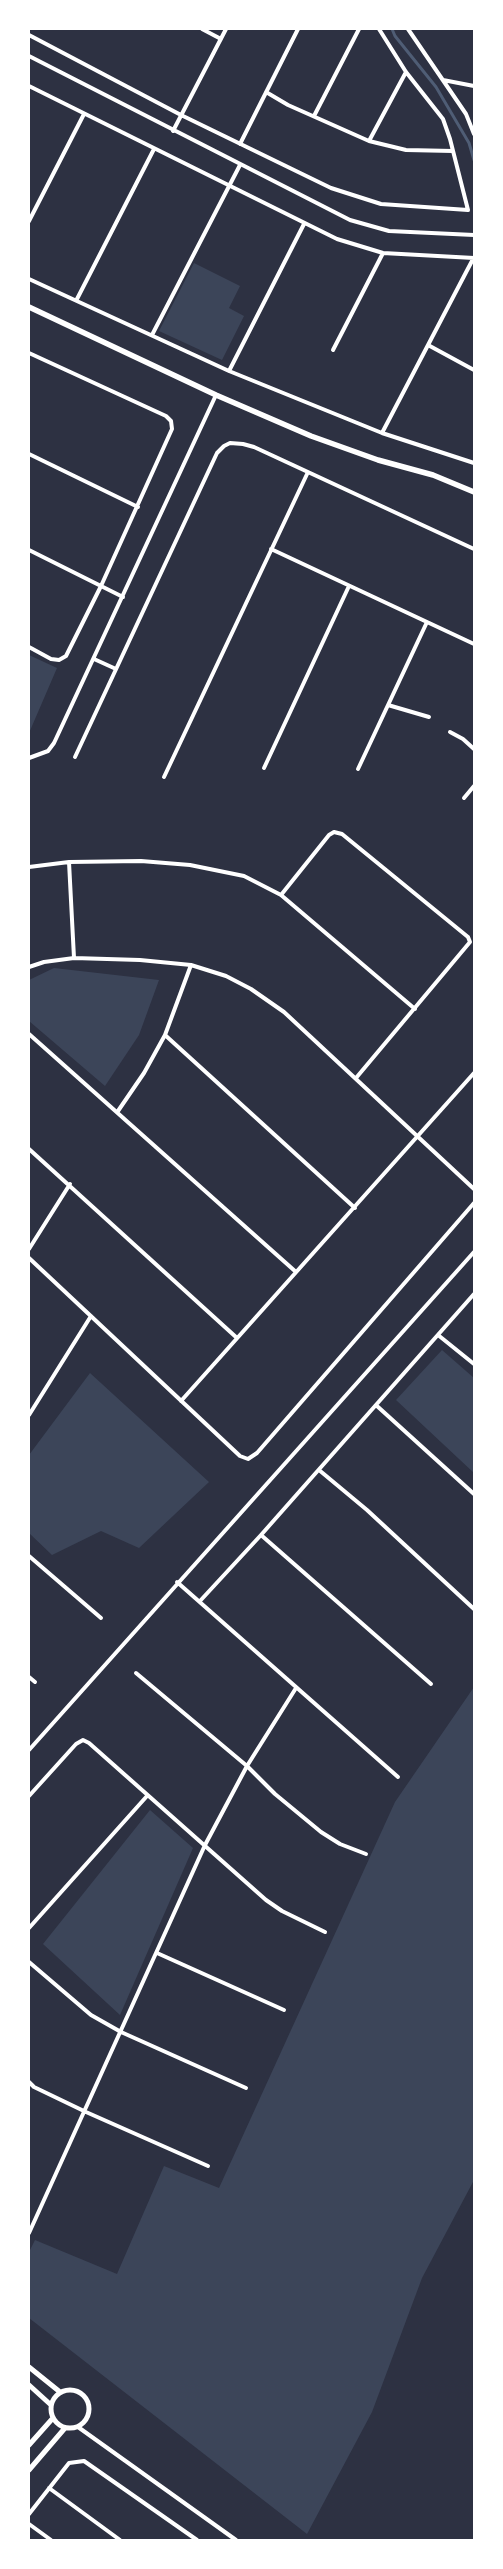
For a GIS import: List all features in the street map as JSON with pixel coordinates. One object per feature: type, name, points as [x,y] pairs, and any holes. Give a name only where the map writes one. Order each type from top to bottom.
[{"type":"main road","points":[[29,307],[216,395],[347,450],[434,475],[474,492]]},
{"type":"street","points":[[202,29],[221,39]]},
{"type":"street","points":[[173,130],[226,29]]},
{"type":"street","points":[[240,144],[298,29]]},
{"type":"street","points":[[314,116],[359,29]]},
{"type":"street","points":[[29,34],[181,115],[331,188],[371,202],[468,210],[446,127],[437,110],[406,72],[379,29]]},
{"type":"street","points":[[408,29],[466,114],[474,134]]},
{"type":"street","points":[[29,56],[350,220],[370,227],[408,233],[474,235]]},
{"type":"street","points":[[369,141],[406,72]]},
{"type":"street","points":[[444,80],[474,86]]},
{"type":"street","points":[[29,86],[337,239],[383,253],[473,259],[382,433]]},
{"type":"street","points":[[266,92],[288,105],[369,141],[406,150],[453,152]]},
{"type":"street","points":[[29,222],[84,114]]},
{"type":"street","points":[[77,299],[154,149]]},
{"type":"street","points":[[152,335],[240,165]]},
{"type":"street","points":[[229,370],[304,224]]},
{"type":"street","points":[[333,350],[383,253]]},
{"type":"street","points":[[29,279],[77,299],[229,370],[382,433],[474,463]]},
{"type":"street","points":[[428,345],[474,370]]},
{"type":"street","points":[[29,353],[166,416],[170,421],[172,429],[138,507],[66,656],[59,660],[51,659],[29,648]]},
{"type":"street","points":[[29,758],[48,751],[54,743],[216,395]]},
{"type":"street","points":[[75,757],[217,453],[230,443],[243,444],[308,472],[474,549]]},
{"type":"street","points":[[29,454],[138,507]]},
{"type":"street","points":[[164,777],[308,472]]},
{"type":"street","points":[[271,549],[474,644]]},
{"type":"street","points":[[29,550],[123,597]]},
{"type":"street","points":[[264,768],[349,586]]},
{"type":"street","points":[[358,770],[427,622]]},
{"type":"street","points":[[94,659],[116,669]]},
{"type":"street","points":[[388,705],[429,717]]},
{"type":"street","points":[[450,732],[463,739],[474,749]]},
{"type":"street","points":[[464,798],[474,786]]},
{"type":"street","points":[[281,895],[329,835],[334,832],[342,834],[468,937],[470,942],[468,946],[356,1078]]},
{"type":"street","points":[[29,867],[70,862],[141,861],[190,865],[244,876],[281,895],[415,1008]]},
{"type":"street","points":[[70,862],[74,958]]},
{"type":"street","points":[[29,967],[44,962],[74,958],[174,962],[191,965],[226,976],[251,989],[284,1012],[474,1189]]},
{"type":"street","points":[[118,1112],[144,1074],[165,1035],[191,965]]},
{"type":"street","points":[[29,1034],[296,1272]]},
{"type":"street","points":[[165,1035],[355,1208]]},
{"type":"street","points":[[181,1401],[474,1073]]},
{"type":"street","points":[[29,1149],[70,1184],[237,1338]]},
{"type":"street","points":[[29,1249],[70,1184]]},
{"type":"street","points":[[29,1258],[240,1456],[248,1459],[258,1452],[474,1203]]},
{"type":"street","points":[[29,1750],[177,1582],[474,1252]]},
{"type":"street","points":[[200,1600],[261,1536],[474,1294]]},
{"type":"street","points":[[29,1415],[92,1316]]},
{"type":"street","points":[[438,1335],[474,1364]]},
{"type":"street","points":[[377,1406],[474,1494]]},
{"type":"street","points":[[319,1470],[367,1510],[474,1609]]},
{"type":"street","points":[[261,1536],[431,1684]]},
{"type":"street","points":[[29,1556],[101,1618]]},
{"type":"street","points":[[177,1582],[200,1600],[296,1688],[398,1777]]},
{"type":"street","points":[[136,1672],[247,1766],[275,1794],[321,1832],[340,1844],[366,1854]]},
{"type":"street","points":[[29,1677],[35,1682]]},
{"type":"street","points":[[29,2233],[86,2112],[205,1845],[247,1766],[296,1688]]},
{"type":"street","points":[[29,1796],[76,1744],[83,1740],[89,1743],[146,1796],[282,1911],[325,1932]]},
{"type":"street","points":[[29,1928],[146,1796]]},
{"type":"street","points":[[157,1953],[284,2010]]},
{"type":"street","points":[[29,1962],[90,2015],[121,2032],[246,2088]]},
{"type":"street","points":[[29,2082],[34,2087],[86,2112],[208,2166]]},
{"type":"street","points":[[29,2367],[60,2392]]},
{"type":"street","points":[[29,2385],[51,2406],[53,2418],[65,2428],[78,2427],[83,2424],[90,2413],[88,2400],[79,2392],[72,2390],[60,2392],[51,2406]]},
{"type":"street","points":[[29,2445],[53,2418]]},
{"type":"street","points":[[78,2427],[236,2540]]},
{"type":"street","points":[[29,2470],[65,2428]]},
{"type":"street","points":[[29,2514],[69,2463],[84,2460],[197,2540]]},
{"type":"street","points":[[49,2488],[120,2540]]},
{"type":"street","points":[[29,2524],[51,2540]]},
{"type":"shaded area","points":[[194,263],[240,286],[229,308],[244,316],[222,360],[159,331]]},
{"type":"shaded area","points":[[29,655],[57,668],[29,733]]},
{"type":"shaded area","points":[[54,968],[159,980],[139,1035],[105,1086],[29,1021],[29,980]]},
{"type":"shaded area","points":[[442,1350],[474,1378],[474,1473],[396,1400]]},
{"type":"shaded area","points":[[90,1373],[209,1482],[139,1548],[101,1531],[52,1555],[29,1533],[29,1455]]},
{"type":"shaded area","points":[[474,1687],[474,2180],[422,2278],[372,2412],[307,2534],[29,2318],[29,2252],[35,2240],[117,2274],[164,2166],[219,2188],[395,1802]]},
{"type":"shaded area","points":[[150,1810],[193,1848],[120,2015],[43,1944]]},
{"type":"waterway","points":[[392,29],[395,36],[436,87],[469,143],[474,160]]}]
